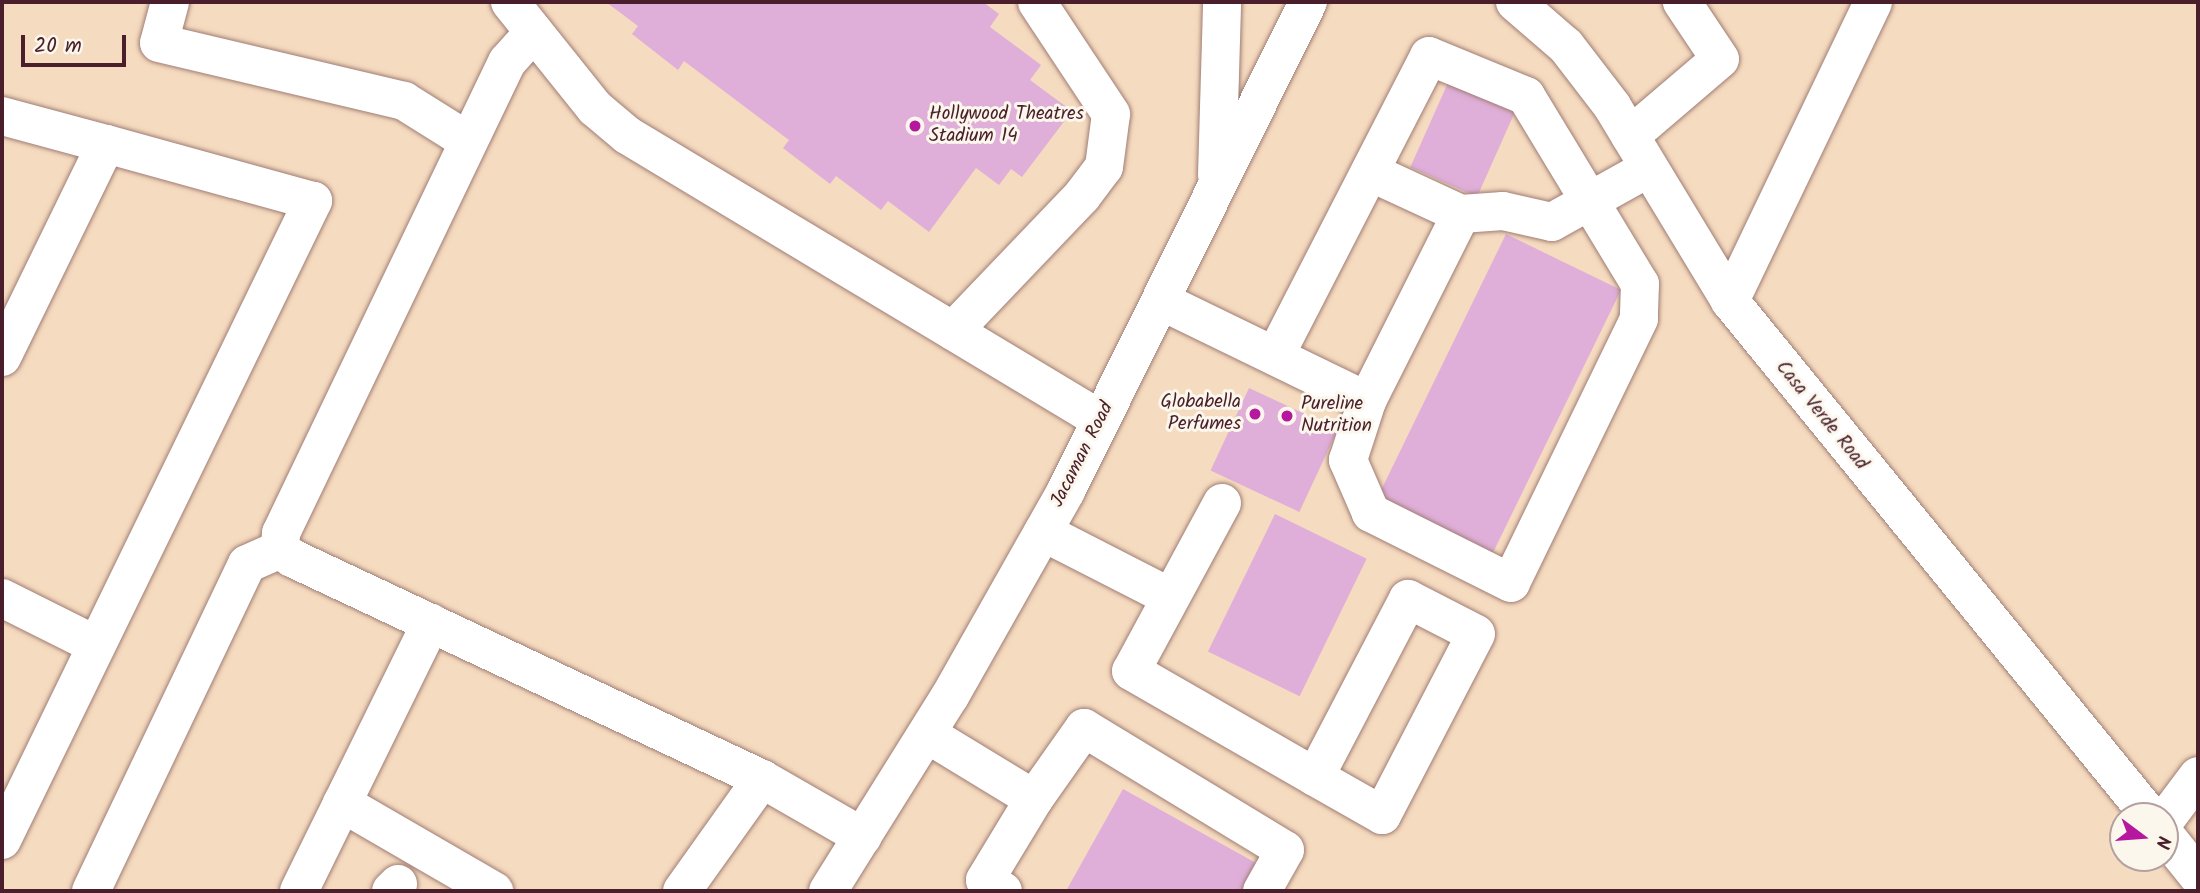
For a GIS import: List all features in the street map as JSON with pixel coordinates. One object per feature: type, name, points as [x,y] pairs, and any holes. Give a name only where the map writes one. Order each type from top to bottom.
[{"type":"main road","points":[[170,2],[159,43],[404,101],[468,141]]},
{"type":"main road","points":[[510,2],[595,108],[627,135],[1101,420]]},
{"type":"main road","points":[[953,331],[1082,195],[1104,167],[1111,114],[1037,2]]},
{"type":"main road","points":[[1217,189],[1222,2]]},
{"type":"main road","name":"Jacaman Road","points":[[828,891],[927,734],[1043,532],[1217,189],[1308,2]]},
{"type":"main road","name":"Casa Verde Road","points":[[1515,2],[1566,46],[1612,106],[1730,301],[1840,440],[2138,802]]},
{"type":"main road","points":[[1370,172],[1461,214],[1503,211],[1552,222],[1591,202],[1640,152],[1720,59],[1682,2]]},
{"type":"main road","points":[[1730,301],[1873,2]]},
{"type":"main road","points":[[280,549],[281,533],[468,141],[507,62],[534,32]]},
{"type":"main road","points":[[1275,356],[1429,56],[1526,96],[1640,284],[1639,319],[1511,583],[1371,513],[1349,460],[1367,401],[1461,214]]},
{"type":"main road","points":[[2,116],[313,201],[2,840]]},
{"type":"main road","points":[[2,357],[106,144]]},
{"type":"main road","points":[[1161,301],[1367,401]]},
{"type":"main road","points":[[1222,503],[1131,671],[1315,777],[1382,815],[1476,634],[1408,599],[1315,777]]},
{"type":"main road","points":[[1043,532],[1170,597]]},
{"type":"main road","points":[[280,549],[292,558],[762,779],[863,837]]},
{"type":"main road","points":[[91,891],[247,564],[280,549]]},
{"type":"main road","points":[[2,598],[96,645]]},
{"type":"main road","points":[[299,891],[431,623]]},
{"type":"main road","points":[[1003,891],[985,880],[1034,799],[1084,728],[1286,850],[1262,891]]},
{"type":"main road","points":[[927,734],[1034,799]]},
{"type":"main road","points":[[2179,802],[2198,776]]},
{"type":"main road","points":[[682,891],[762,779]]},
{"type":"main road","points":[[342,803],[494,891]]},
{"type":"main road","points":[[2179,852],[2198,876]]},
{"type":"building","name":"Hollywood Theatres Stadium 14","points":[[606,2],[983,2],[999,14],[990,27],[1041,65],[1030,80],[1072,111],[1022,177],[1011,169],[999,185],[976,168],[929,232],[888,201],[881,210],[836,176],[830,184],[783,148],[789,140],[684,61],[678,70],[632,34],[638,26]]},
{"type":"building","points":[[1451,76],[1518,106],[1477,197],[1410,167]]},
{"type":"building","points":[[1506,234],[1621,290],[1491,557],[1376,501]]},
{"type":"building","points":[[1249,388],[1338,429],[1299,512],[1211,470]]},
{"type":"building","points":[[1275,514],[1367,559],[1300,696],[1208,652]]},
{"type":"building","points":[[1123,789],[1265,868],[1252,891],[1066,891]]},
{"type":"place","name":"Hollywood Theatres Stadium 14","points":[[915,126]]},
{"type":"place","name":"Globabella Perfumes","points":[[1255,414]]},
{"type":"place","name":"Pureline Nutrition","points":[[1287,416]]}]
